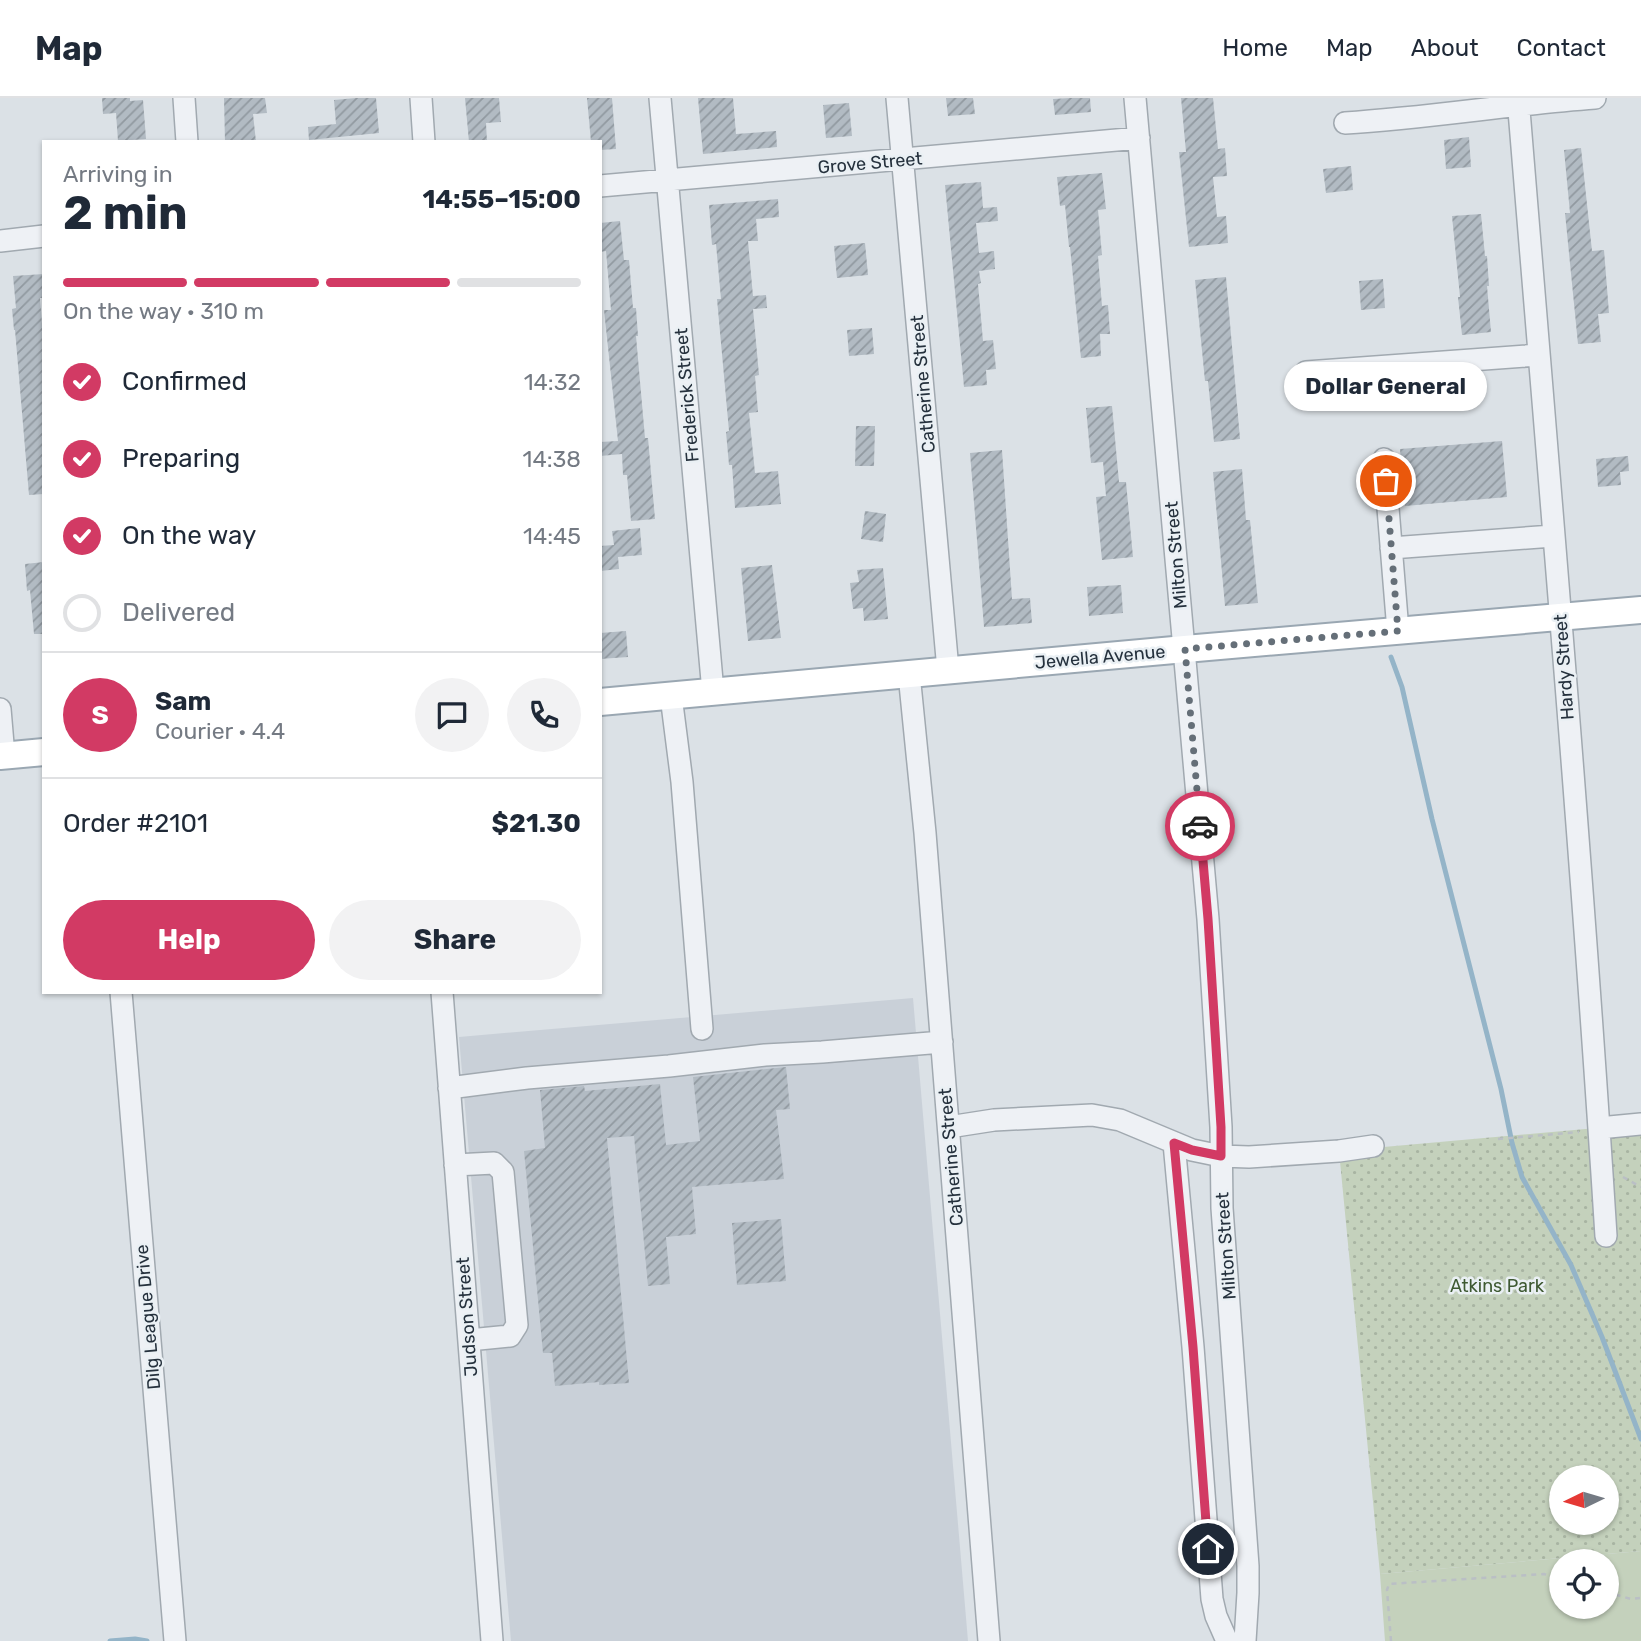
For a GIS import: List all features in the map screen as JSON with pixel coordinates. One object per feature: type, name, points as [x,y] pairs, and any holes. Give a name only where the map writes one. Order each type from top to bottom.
[{"type":"main road","name":"Jewella Avenue","points":[[602,702],[1641,610]]},
{"type":"main road","points":[[2,756],[42,752]]},
{"type":"street","points":[[184,98],[187,140]]},
{"type":"street","points":[[421,98],[424,140]]},
{"type":"street","name":"Frederick Street","points":[[660,98],[713,692]]},
{"type":"street","name":"Catherine Street","points":[[897,98],[948,670]]},
{"type":"street","name":"Milton Street","points":[[1135,98],[1208,919],[1220,1113],[1223,1222],[1248,1566],[1245,1641]]},
{"type":"street","points":[[1345,123],[1389,120],[1518,102],[1595,98]]},
{"type":"street","name":"Hardy Street","points":[[1518,102],[1606,1236]]},
{"type":"street","name":"Grove Street","points":[[602,186],[1139,138]]},
{"type":"street","points":[[0,241],[42,236]]},
{"type":"street","points":[[1306,372],[1539,355]]},
{"type":"street","points":[[1384,459],[1398,631]]},
{"type":"street","points":[[1391,548],[1553,537]]},
{"type":"street","name":"Catherine Street","points":[[909,674],[925,833],[989,1641]]},
{"type":"street","points":[[671,696],[682,782],[702,1028]]},
{"type":"street","points":[[0,709],[2,756]]},
{"type":"street","name":"Dilg League Drive","points":[[121,994],[175,1641]]},
{"type":"street","name":"Judson Street","points":[[442,994],[492,1641]]},
{"type":"street","points":[[449,1088],[765,1055],[942,1042]]},
{"type":"street","points":[[948,1127],[994,1120],[1071,1114],[1120,1120],[1192,1150],[1221,1156],[1249,1157],[1373,1146]]},
{"type":"street","points":[[1599,1128],[1641,1124]]},
{"type":"street","points":[[1174,1143],[1212,1599],[1227,1641]]},
{"type":"street","points":[[455,1164],[494,1163],[503,1172],[517,1325],[510,1336],[469,1340]]},
{"type":"path","points":[[1498,1139],[1599,1128]]},
{"type":"path","points":[[1391,1641],[1388,1584],[1549,1575]]},
{"type":"path","points":[[1619,1596],[1641,1598]]},
{"type":"shaded area","points":[[913,998],[968,1641],[511,1641],[459,1037]]},
{"type":"green space","name":"Atkins Park","points":[[1641,1124],[1641,1551],[1619,1553],[1619,1549],[1549,1549],[1549,1559],[1380,1574],[1339,1151]]},
{"type":"green space","points":[[1641,1551],[1641,1641],[1385,1641],[1380,1574],[1549,1559],[1549,1619],[1619,1619],[1619,1553]]},
{"type":"building","points":[[102,98],[143,100],[146,139],[118,140],[116,113],[103,114]]},
{"type":"building","points":[[224,98],[265,98],[267,113],[253,114],[256,140],[225,140]]},
{"type":"building","points":[[376,98],[379,133],[309,140],[308,127],[336,124],[334,100]]},
{"type":"building","points":[[465,98],[499,98],[501,122],[486,123],[487,140],[469,140]]},
{"type":"building","points":[[587,98],[612,98],[616,149],[602,150],[602,140],[591,140]]},
{"type":"building","points":[[698,98],[733,98],[736,134],[776,131],[777,147],[703,154]]},
{"type":"building","points":[[946,98],[973,98],[975,114],[948,116]]},
{"type":"building","points":[[1090,98],[1091,112],[1055,115],[1053,99]]},
{"type":"building","points":[[1181,98],[1213,98],[1218,149],[1225,148],[1227,176],[1213,177],[1217,217],[1226,216],[1228,243],[1189,247],[1179,152],[1186,152]]},
{"type":"building","points":[[849,103],[852,136],[826,138],[823,105]]},
{"type":"building","points":[[1469,137],[1471,167],[1446,169],[1444,140]]},
{"type":"building","points":[[1581,148],[1592,251],[1604,250],[1609,313],[1598,314],[1601,342],[1578,344],[1565,213],[1570,213],[1564,150]]},
{"type":"building","points":[[1351,166],[1353,190],[1326,193],[1323,169]]},
{"type":"building","points":[[1102,173],[1106,209],[1098,210],[1102,255],[1098,256],[1102,306],[1108,305],[1110,334],[1100,334],[1101,356],[1081,358],[1065,205],[1060,206],[1057,177]]},
{"type":"building","points":[[981,182],[983,208],[997,207],[998,221],[976,223],[979,253],[994,251],[995,269],[979,271],[981,283],[978,284],[983,341],[993,340],[996,369],[986,370],[987,385],[964,387],[945,185]]},
{"type":"building","points":[[778,199],[779,217],[756,219],[758,241],[748,241],[753,296],[766,295],[767,308],[753,309],[759,375],[755,376],[758,412],[749,413],[755,473],[778,471],[781,504],[735,508],[726,432],[729,431],[717,299],[721,299],[709,205]]},
{"type":"building","points":[[1481,214],[1487,256],[1491,332],[1462,335],[1452,216]]},
{"type":"building","points":[[620,221],[624,260],[629,260],[633,308],[636,308],[645,438],[648,438],[655,519],[631,521],[627,475],[623,475],[622,454],[602,456],[602,442],[618,441],[604,310],[611,310],[606,251],[602,252],[602,223]]},
{"type":"building","points":[[865,243],[868,275],[837,278],[834,246]]},
{"type":"building","points":[[42,274],[42,494],[29,495],[12,309],[16,308],[13,276]]},
{"type":"building","points":[[1226,277],[1240,439],[1214,442],[1195,280]]},
{"type":"building","points":[[1383,279],[1385,308],[1361,310],[1359,281]]},
{"type":"building","points":[[872,328],[874,354],[849,356],[847,330]]},
{"type":"building","points":[[1112,406],[1119,482],[1126,482],[1133,557],[1102,560],[1096,497],[1106,496],[1103,462],[1091,463],[1086,408]]},
{"type":"building","points":[[856,426],[875,426],[874,466],[855,466]]},
{"type":"building","points":[[1502,441],[1507,497],[1405,506],[1400,449]]},
{"type":"building","points":[[1002,450],[1012,599],[1030,598],[1032,623],[984,627],[970,453]]},
{"type":"building","points":[[1628,456],[1629,471],[1620,472],[1621,485],[1598,487],[1596,459]]},
{"type":"building","points":[[1242,469],[1258,603],[1225,606],[1213,472]]},
{"type":"building","points":[[865,511],[886,514],[883,542],[861,539]]},
{"type":"building","points":[[640,528],[642,555],[618,557],[619,569],[602,571],[602,546],[614,545],[612,531]]},
{"type":"building","points":[[42,562],[42,634],[34,634],[25,564]]},
{"type":"building","points":[[772,565],[781,638],[748,641],[741,568]]},
{"type":"building","points":[[883,568],[888,619],[864,621],[863,608],[853,609],[850,583],[859,582],[857,570]]},
{"type":"building","points":[[1121,585],[1123,613],[1089,616],[1087,587]]},
{"type":"building","points":[[626,631],[628,657],[602,659],[602,633]]},
{"type":"building","points":[[786,1067],[790,1109],[776,1110],[784,1179],[692,1187],[696,1234],[666,1237],[670,1284],[648,1286],[634,1136],[607,1138],[629,1383],[599,1385],[599,1382],[555,1386],[552,1353],[543,1353],[524,1151],[545,1148],[540,1090],[584,1086],[585,1091],[660,1084],[666,1145],[700,1141],[693,1077]]},
{"type":"building","points":[[781,1219],[786,1281],[737,1285],[732,1223]]},
{"type":"waterway","points":[[1391,657],[1402,687],[1432,819],[1522,1177],[1571,1265],[1641,1439]]},
{"type":"waterway","points":[[110,1641],[147,1641]]},
{"type":"way so far","points":[[1200,826],[1185,649],[1398,631],[1386,481]]},
{"type":"place","name":"Dollar General","points":[[1386,481]]},
{"type":"route","points":[[1200,826],[1221,1156],[1174,1143],[1208,1549]]}]
